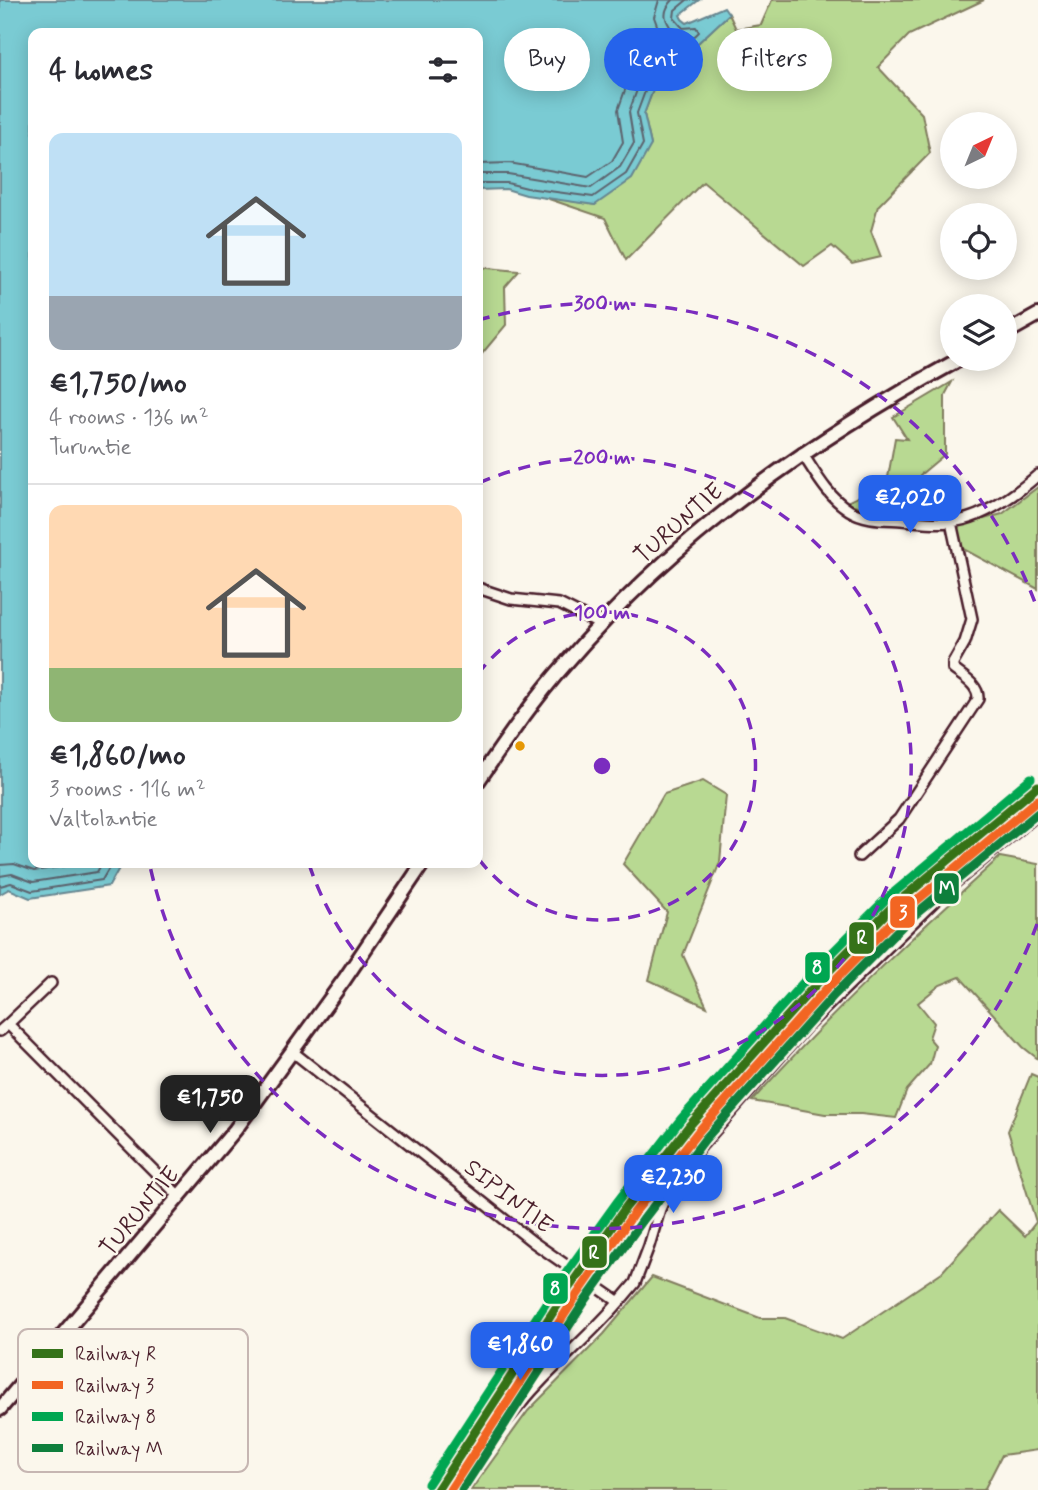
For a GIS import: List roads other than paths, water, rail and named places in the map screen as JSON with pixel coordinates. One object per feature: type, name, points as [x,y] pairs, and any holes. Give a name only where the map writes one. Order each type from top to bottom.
[{"type":"main road","points":[[1017,327],[1036,317]]},
{"type":"main road","name":"TURUNTIE","points":[[483,773],[534,702],[601,625],[686,542],[802,453],[940,371]]},
{"type":"main road","name":"TURUNTIE","points":[[68,1329],[235,1130],[293,1052],[420,868]]},
{"type":"main road","name":"TURUNTIE","points":[[0,1409],[18,1388]]},
{"type":"street","points":[[802,453],[823,486],[838,502],[852,513],[871,519],[951,522],[987,510],[1038,475]]},
{"type":"street","points":[[859,856],[899,819],[978,699],[974,686],[953,669],[953,663],[965,642],[972,619],[951,522]]},
{"type":"street","points":[[483,590],[511,599],[559,604],[601,625]]},
{"type":"street","points":[[457,1490],[510,1416],[543,1379],[594,1331],[635,1283],[660,1209],[672,1184],[703,1144],[806,1027],[945,891],[1038,814]]},
{"type":"street","points":[[0,1031],[51,982]]},
{"type":"street","points":[[8,1024],[180,1197]]},
{"type":"street","name":"SIPINTIE","points":[[293,1052],[533,1242],[619,1302]]},
{"type":"water","points":[[0,0],[699,0],[680,15],[687,23],[724,7],[729,14],[703,38],[703,28],[604,28],[604,91],[653,91],[644,114],[651,145],[632,179],[595,205],[526,195],[506,189],[483,190],[483,28],[28,28],[28,868],[119,868],[109,886],[30,898],[9,889],[0,894]]},
{"type":"rail line","name":"8","points":[[428,1484],[559,1283],[681,1119],[811,974],[885,900],[1031,778]]},
{"type":"rail line","name":"R","points":[[437,1490],[568,1289],[626,1207],[689,1126],[819,981],[892,907],[1038,786]]},
{"type":"rail line","name":"3","points":[[450,1490],[577,1295],[634,1213],[697,1133],[827,988],[899,915],[1038,800]]},
{"type":"rail line","name":"M","points":[[462,1490],[585,1301],[705,1139],[834,995],[906,922],[1038,813]]}]
